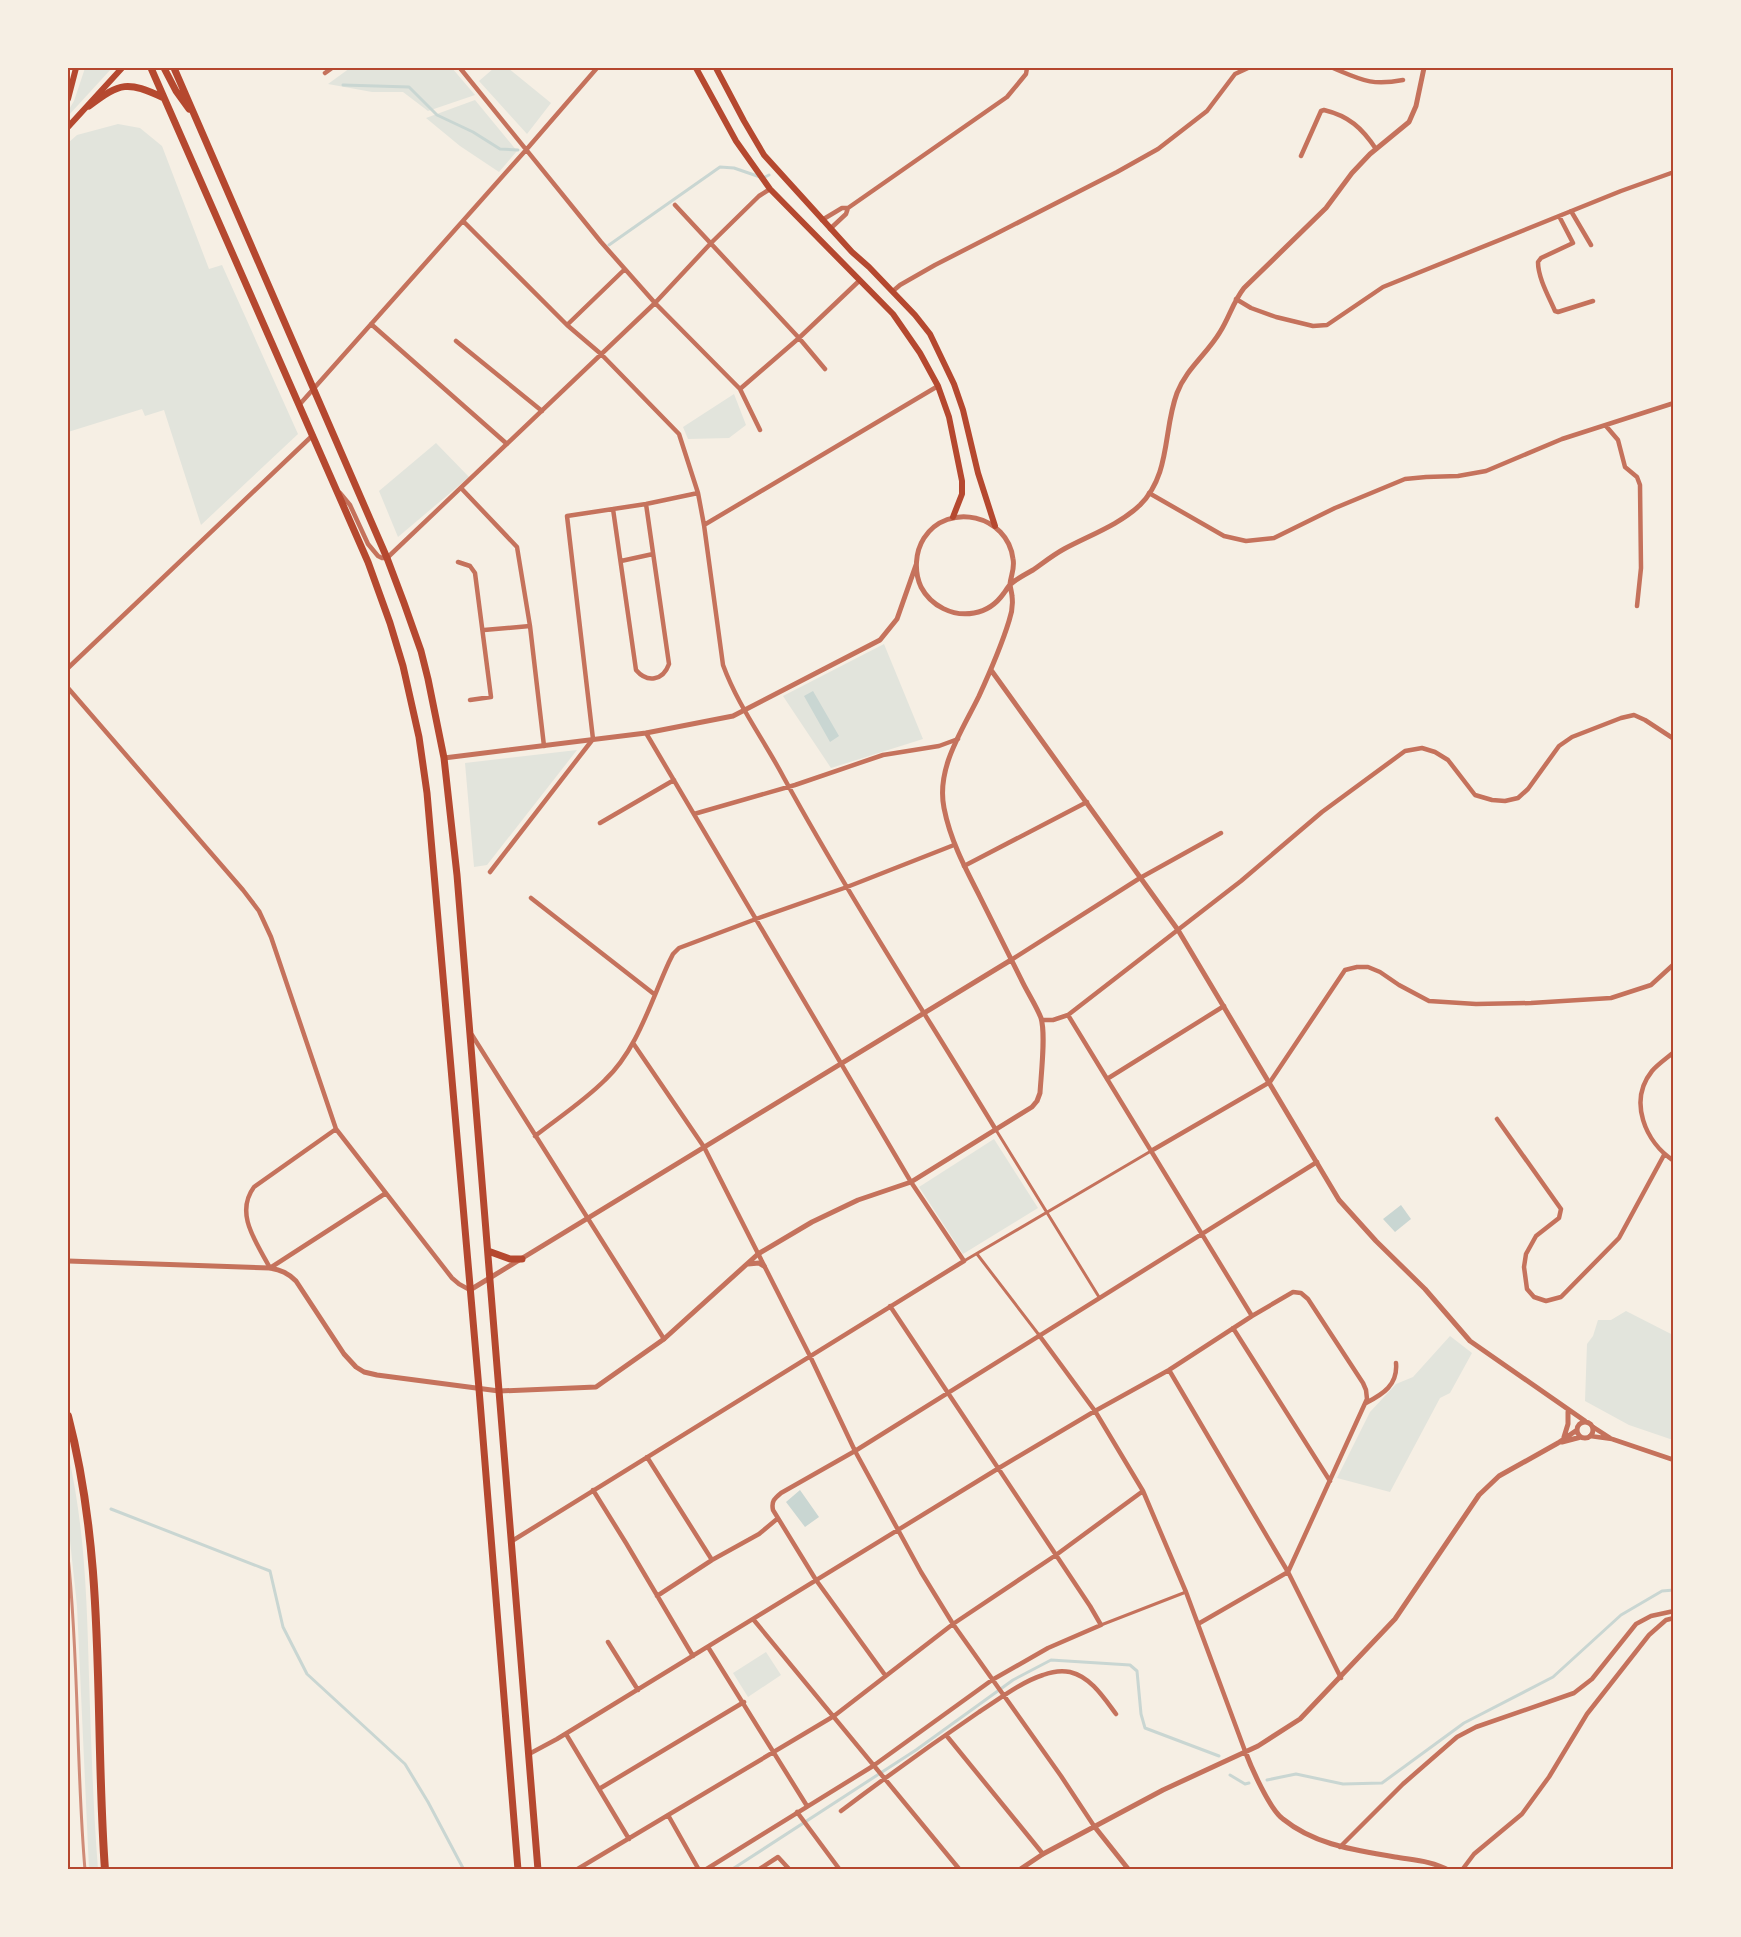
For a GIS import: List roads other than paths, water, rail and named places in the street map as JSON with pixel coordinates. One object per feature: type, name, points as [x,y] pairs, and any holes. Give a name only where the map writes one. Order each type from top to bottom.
[{"type":"highway","points":[[68,1416],[89,1522],[94,1576],[105,1869]]},
{"type":"main road","points":[[68,99],[76,68]]},
{"type":"main road","points":[[68,127],[122,68]]},
{"type":"main road","points":[[151,68],[368,562],[403,666],[419,737],[431,830],[518,1869]]},
{"type":"main road","points":[[164,68],[176,91],[198,121]]},
{"type":"main road","points":[[174,68],[387,558],[421,651],[444,758],[452,822],[470,1032],[538,1869]]},
{"type":"main road","points":[[696,68],[736,141],[755,170],[893,314],[921,353],[938,386],[949,417],[962,481],[962,495],[953,518]]},
{"type":"main road","points":[[716,68],[764,155],[830,229],[893,291],[930,334],[954,384],[963,410],[978,473],[995,526]]},
{"type":"main road","points":[[88,106],[109,91],[123,86],[137,87],[164,98]]},
{"type":"main road","points":[[488,1251],[510,1259],[522,1258]]},
{"type":"street","points":[[325,73],[332,68]]},
{"type":"street","points":[[460,68],[625,269],[655,303],[740,389],[760,430]]},
{"type":"street","points":[[300,404],[597,68]]},
{"type":"street","points":[[822,220],[842,208],[848,208],[1007,97],[1026,74],[1027,68]]},
{"type":"street","points":[[893,291],[934,265],[1158,149],[1207,111],[1235,74],[1248,68]]},
{"type":"street","points":[[1333,68],[1369,82],[1383,84],[1403,80]]},
{"type":"street","points":[[916,563],[921,587],[928,597],[948,611],[960,614],[972,613],[995,604],[1010,585],[1060,551],[1105,529],[1131,512],[1149,493],[1165,455],[1177,393],[1188,372],[1222,329],[1236,299],[1267,265],[1326,208],[1352,173],[1376,148],[1409,122],[1416,106],[1424,68]]},
{"type":"street","points":[[1301,156],[1321,111],[1324,110],[1354,123],[1363,130],[1376,148]]},
{"type":"street","points":[[1236,299],[1251,308],[1276,317],[1313,326],[1327,325],[1383,287],[1674,172]]},
{"type":"street","points":[[336,489],[350,505],[372,550],[382,558],[387,558],[655,303],[768,186]]},
{"type":"street","points":[[675,205],[825,369]]},
{"type":"street","points":[[830,229],[846,214],[848,208]]},
{"type":"street","points":[[1571,211],[1591,245]]},
{"type":"street","points":[[1559,216],[1573,242],[1538,262],[1538,269],[1548,295],[1558,312],[1593,301]]},
{"type":"street","points":[[463,222],[567,325],[601,354],[679,434],[698,493],[723,665],[731,686],[847,887],[1100,1298]]},
{"type":"street","points":[[567,325],[625,269]]},
{"type":"street","points":[[740,389],[860,281]]},
{"type":"street","points":[[371,324],[507,444]]},
{"type":"street","points":[[456,341],[542,411]]},
{"type":"street","points":[[704,525],[938,386]]},
{"type":"street","points":[[1149,493],[1224,536],[1246,541],[1274,538],[1335,508],[1405,479],[1458,476],[1486,471],[1562,440],[1674,403]]},
{"type":"street","points":[[1606,426],[1618,440],[1625,467],[1637,477],[1640,485],[1641,568],[1638,606]]},
{"type":"street","points":[[68,668],[313,435]]},
{"type":"street","points":[[461,488],[517,547],[530,626],[544,746]]},
{"type":"street","points":[[490,872],[593,740],[567,516],[646,504],[698,493]]},
{"type":"street","points":[[613,509],[636,670],[640,675],[656,679],[667,670],[669,664],[646,504]]},
{"type":"street","points":[[68,1261],[270,1268],[288,1273],[296,1281],[344,1354],[364,1372],[500,1391],[596,1387],[664,1340],[758,1254],[812,1222],[858,1200],[911,1182],[1032,1107],[1037,1101],[1040,1089],[1042,1020],[954,845],[943,804],[942,790],[948,759],[991,670],[1010,618],[1013,600],[1010,585],[1013,572],[1012,553],[1004,535],[995,526],[975,517],[953,518],[932,529],[919,550],[897,619],[880,640],[733,716],[646,733],[444,758]]},
{"type":"street","points":[[621,561],[653,554]]},
{"type":"street","points":[[458,562],[470,566],[475,573],[491,698],[470,700]]},
{"type":"street","points":[[484,630],[530,626]]},
{"type":"street","points":[[991,670],[1178,930],[1339,1200],[1376,1241],[1425,1289],[1470,1341],[1612,1439]]},
{"type":"street","points":[[68,688],[260,911],[271,937],[336,1129],[452,1278],[470,1290],[1011,960],[1140,878],[1221,833]]},
{"type":"street","points":[[1042,1020],[1053,1020],[1068,1015],[1241,881],[1322,812],[1405,751],[1422,748],[1435,752],[1448,760],[1475,795],[1505,801],[1518,798],[1528,789],[1559,746],[1572,737],[1621,718],[1634,715],[1674,739]]},
{"type":"street","points":[[646,733],[911,1182],[964,1262]]},
{"type":"street","points":[[694,814],[883,755],[939,746],[958,739]]},
{"type":"street","points":[[600,823],[674,780]]},
{"type":"street","points":[[964,866],[1087,802]]},
{"type":"street","points":[[535,1136],[606,1080],[633,1043],[669,962],[679,948],[847,887],[954,845]]},
{"type":"street","points":[[531,898],[654,994]]},
{"type":"street","points":[[512,1541],[890,1306],[1270,1082],[1346,970],[1357,966],[1368,967],[1429,1001],[1476,1004],[1531,1003],[1611,998],[1651,985],[1674,964]]},
{"type":"street","points":[[1107,1079],[1224,1006]]},
{"type":"street","points":[[1068,1015],[1252,1316]]},
{"type":"street","points":[[470,1032],[664,1340]]},
{"type":"street","points":[[633,1043],[704,1147],[897,1531],[953,1624],[1094,1826],[1129,1869]]},
{"type":"street","points":[[1674,1052],[1651,1072],[1640,1096],[1642,1122],[1664,1155],[1674,1161]]},
{"type":"street","points":[[1497,1119],[1561,1209],[1559,1218],[1536,1236],[1526,1254],[1524,1267],[1527,1289],[1534,1297],[1546,1301],[1561,1297],[1619,1238],[1664,1155]]},
{"type":"street","points":[[270,1268],[246,1221],[248,1195],[254,1187],[336,1129]]},
{"type":"street","points":[[885,1675],[816,1580],[777,1519],[773,1510],[774,1499],[855,1451],[1317,1162]]},
{"type":"street","points":[[270,1268],[386,1193]]},
{"type":"street","points":[[978,1254],[1095,1411],[1143,1491],[1186,1592],[1253,1772],[1281,1818],[1315,1839],[1340,1847],[1428,1863],[1448,1869]]},
{"type":"street","points":[[747,1264],[753,1262],[764,1266]]},
{"type":"street","points":[[529,1754],[566,1734],[999,1468],[1169,1370],[1252,1316],[1293,1292],[1301,1293],[1308,1299],[1363,1383],[1368,1395],[1366,1403],[1288,1572],[1198,1624]]},
{"type":"street","points":[[890,1306],[1101,1625]]},
{"type":"street","points":[[1233,1328],[1330,1481]]},
{"type":"street","points":[[1366,1403],[1394,1382],[1397,1373],[1396,1363]]},
{"type":"street","points":[[1169,1370],[1288,1572],[1341,1678]]},
{"type":"street","points":[[1567,1410],[1581,1437]]},
{"type":"street","points":[[1560,1441],[1568,1424],[1567,1410]]},
{"type":"street","points":[[1019,1869],[1162,1790],[1278,1734],[1300,1719],[1395,1619],[1479,1495],[1499,1476],[1560,1441],[1585,1421]]},
{"type":"street","points":[[1590,1436],[1593,1427]]},
{"type":"street","points":[[1560,1441],[1590,1436],[1612,1439],[1674,1460]]},
{"type":"street","points":[[647,1457],[712,1560]]},
{"type":"street","points":[[593,1490],[693,1656]]},
{"type":"street","points":[[576,1869],[834,1716],[953,1624],[1056,1555],[1143,1491]]},
{"type":"street","points":[[657,1596],[712,1560],[759,1534],[777,1519]]},
{"type":"street","points":[[705,1869],[874,1767],[994,1682],[1048,1648],[1186,1592]]},
{"type":"street","points":[[1340,1847],[1403,1784],[1457,1737],[1476,1727],[1574,1693],[1592,1679],[1636,1624],[1652,1616],[1674,1611]]},
{"type":"street","points":[[1462,1869],[1474,1854],[1522,1814],[1549,1777],[1587,1714],[1649,1635],[1666,1620],[1674,1618]]},
{"type":"street","points":[[753,1619],[960,1869]]},
{"type":"street","points":[[608,1642],[638,1690]]},
{"type":"street","points":[[708,1647],[807,1806]]},
{"type":"street","points":[[841,1811],[883,1777],[1002,1695],[1041,1676],[1068,1672],[1084,1677],[1116,1714]]},
{"type":"street","points":[[599,1789],[744,1702]]},
{"type":"street","points":[[566,1734],[629,1839]]},
{"type":"street","points":[[946,1734],[1043,1854]]},
{"type":"street","points":[[797,1812],[840,1869]]},
{"type":"street","points":[[668,1815],[699,1869]]},
{"type":"street","points":[[758,1869],[778,1857],[790,1869]]},
{"type":"waterway","points":[[343,85],[409,87],[437,115],[473,132],[500,149],[518,150]]},
{"type":"waterway","points":[[609,245],[720,167],[734,168],[763,178],[769,175]]},
{"type":"waterway","points":[[111,1509],[270,1571],[283,1627],[307,1674],[405,1764],[464,1870]]},
{"type":"waterway","points":[[1267,1780],[1296,1774],[1343,1784],[1382,1783],[1464,1723],[1553,1677],[1621,1615],[1662,1591],[1674,1590]]},
{"type":"waterway","points":[[731,1870],[916,1750],[1013,1680],[1051,1660],[1130,1665],[1137,1671],[1141,1714],[1145,1728],[1219,1756]]},
{"type":"waterway","points":[[1230,1775],[1245,1784],[1249,1783]]},
{"type":"railway","points":[[68,1556],[72,1595],[85,1870]]}]
